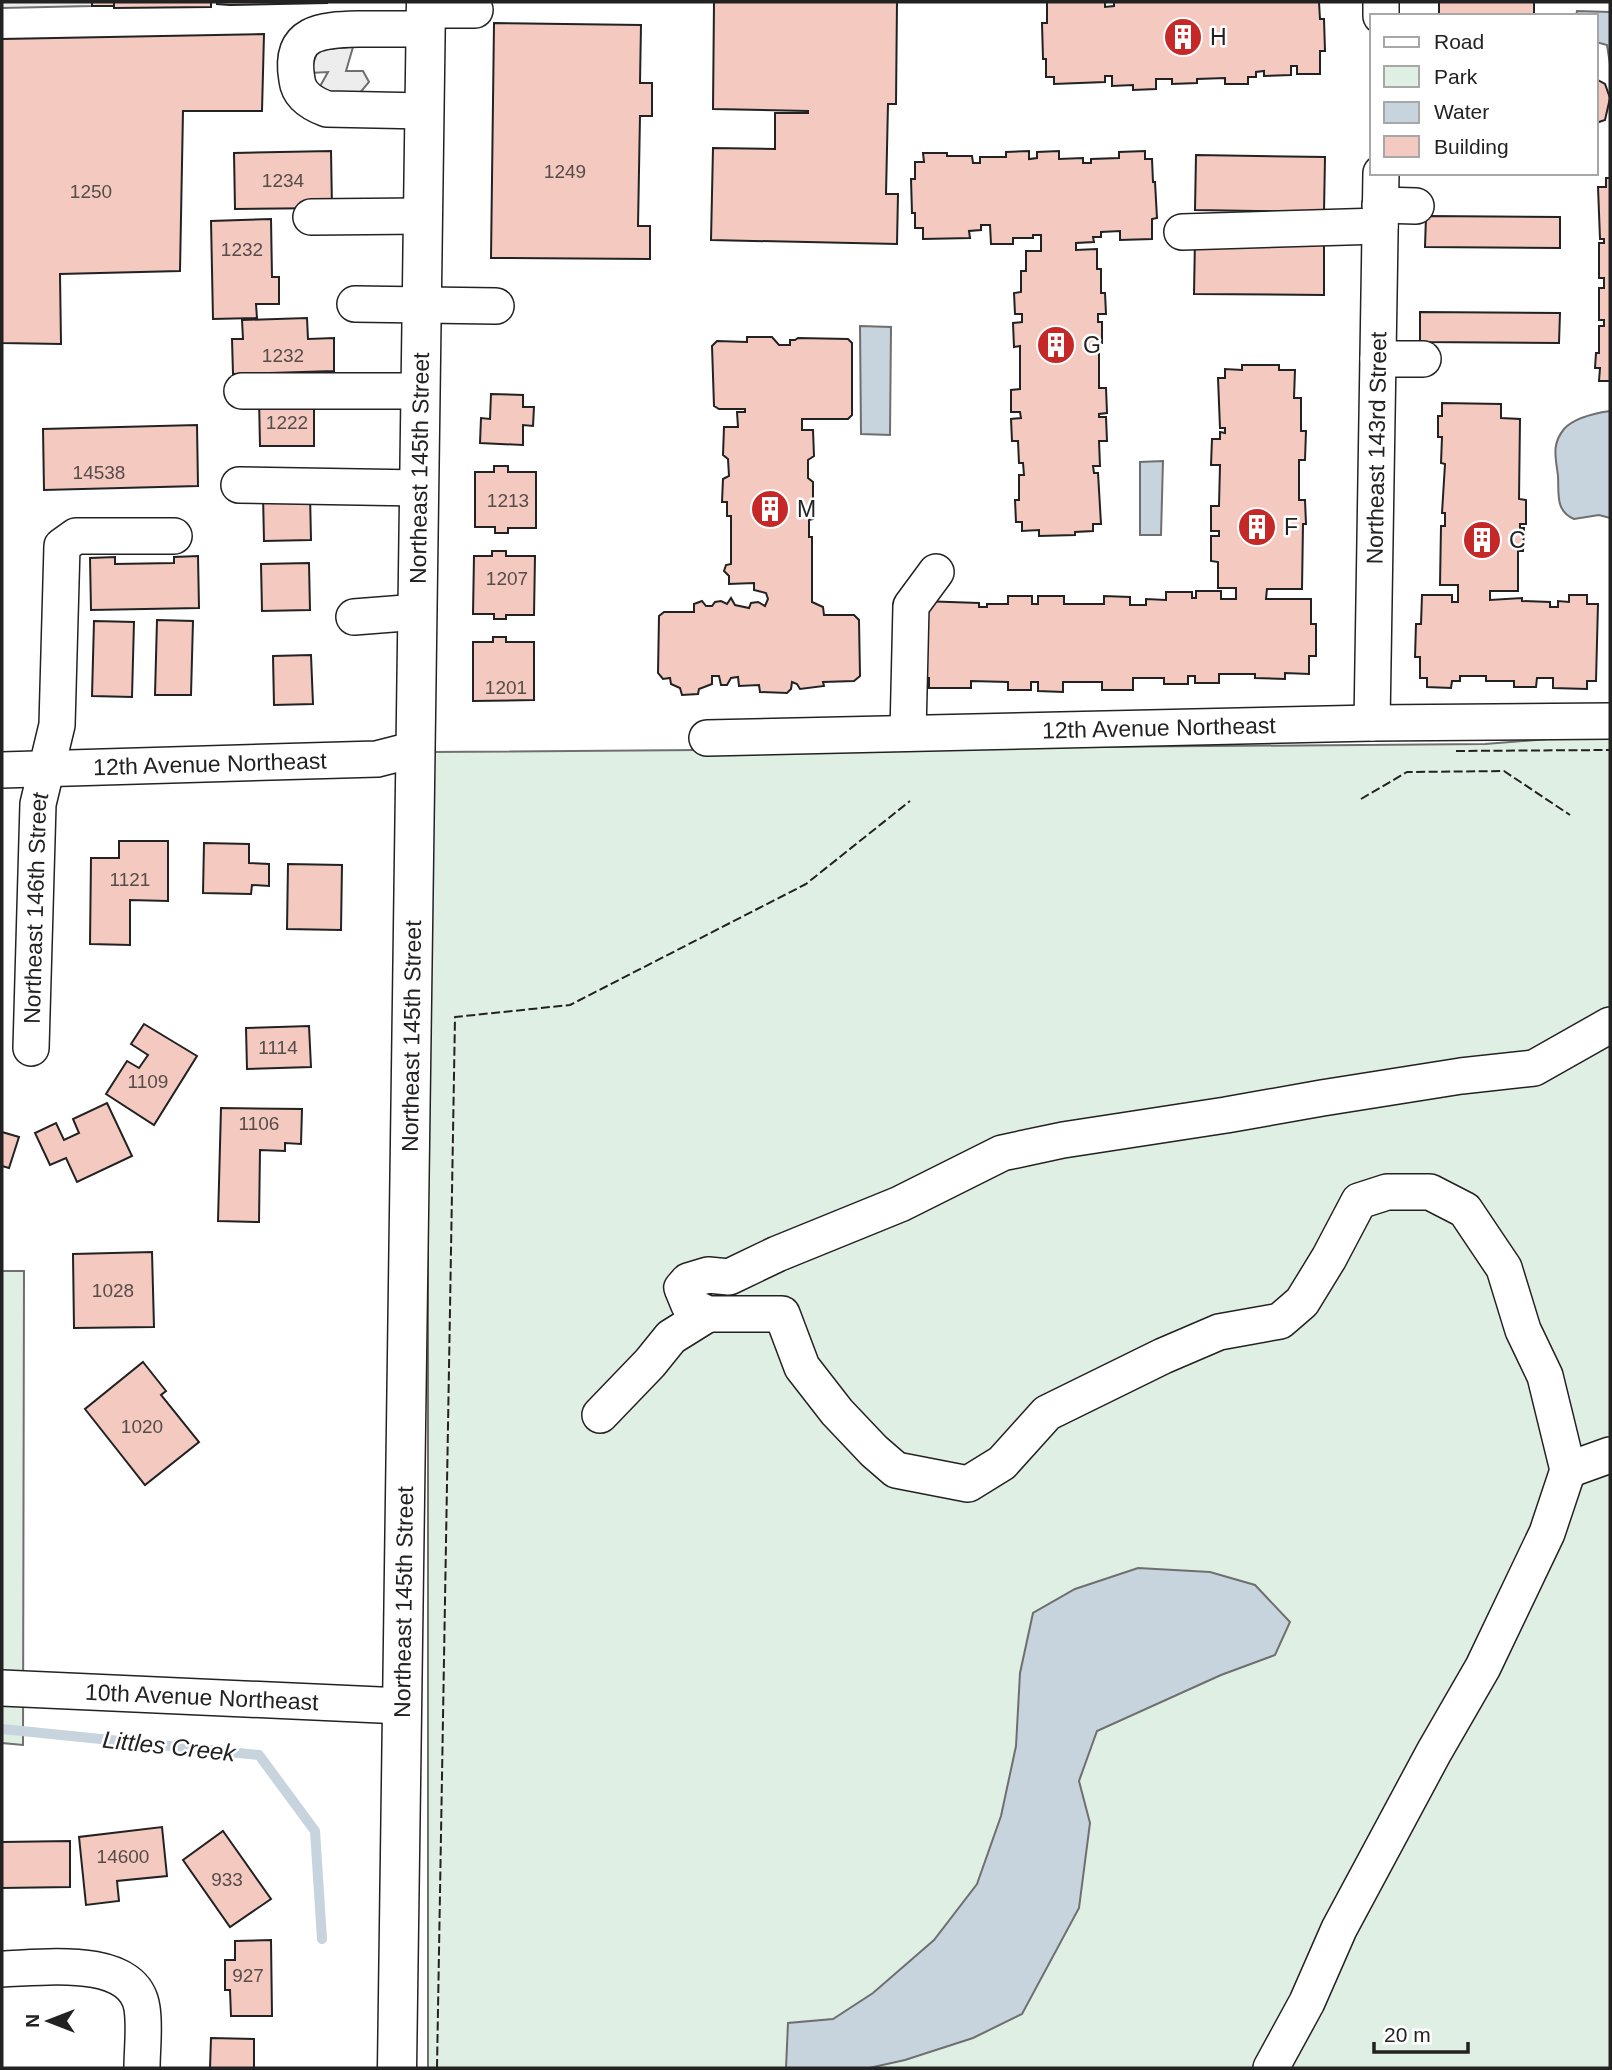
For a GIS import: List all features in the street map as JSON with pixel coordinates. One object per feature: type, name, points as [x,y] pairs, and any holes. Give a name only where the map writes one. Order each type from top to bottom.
[{"type":"main road","name":"Northeast 145th Street","points":[[397,2068],[426,14]]},
{"type":"street","points":[[425,111],[327,109],[316,106],[302,93],[297,82],[297,59],[304,42],[323,30],[426,14],[475,10]]},
{"type":"street","points":[[1182,232],[1380,201],[1416,206]]},
{"type":"street","name":"Northeast 143rd Street","points":[[1372,723],[1380,201]]},
{"type":"street","points":[[312,217],[423,216]]},
{"type":"street","points":[[355,304],[496,306]]},
{"type":"street","points":[[1378,359],[1423,359]]},
{"type":"street","points":[[242,391],[421,391]]},
{"type":"street","points":[[239,485],[419,488]]},
{"type":"street","name":"Northeast 146th Street","points":[[31,1048],[38,804],[57,724],[62,546],[76,536],[174,536]]},
{"type":"street","points":[[908,733],[911,606],[936,572]]},
{"type":"street","points":[[354,617],[418,612]]},
{"type":"street","name":"12th Avenue Northeast","points":[[707,738],[1372,723],[1610,721]]},
{"type":"street","name":"12th Avenue Northeast","points":[[2,770],[377,760],[416,749]]},
{"type":"street","points":[[1270,2068],[1307,2003],[1339,1929],[1483,1667],[1547,1533],[1568,1470],[1545,1376],[1523,1329],[1504,1268],[1465,1210],[1430,1192],[1387,1192],[1359,1201],[1302,1302],[1280,1321],[1219,1332],[1163,1356],[1047,1413],[1002,1463],[968,1484],[895,1470],[874,1451],[836,1412],[802,1367],[782,1314],[708,1314],[689,1305],[682,1288],[688,1281],[708,1275],[729,1277],[777,1254],[900,1204],[1002,1153],[1063,1140],[1322,1098],[1461,1076],[1534,1068],[1610,1025]]},
{"type":"street","points":[[600,1415],[671,1337],[708,1314]]},
{"type":"street","points":[[1568,1470],[1610,1455]]},
{"type":"street","name":"10th Avenue Northeast","points":[[2,1688],[402,1706]]},
{"type":"street","points":[[2,1969],[86,1967],[110,1972],[126,1981],[137,1992],[142,2007],[142,2068]]},
{"type":"green space","points":[[1610,734],[1610,2068],[428,2068],[428,752],[1485,744]]},
{"type":"green space","points":[[2,1271],[24,1271],[23,1745],[2,1743]]},
{"type":"shaded area","points":[[2,2],[92,2],[92,6],[2,8]]},
{"type":"shaded area","points":[[319,47],[353,47],[346,71],[363,71],[369,82],[354,100],[318,90],[328,72],[310,73]]},
{"type":"water","points":[[1577,11],[1610,12],[1610,64],[1607,45],[1598,43],[1598,14],[1576,14]]},
{"type":"water","points":[[860,326],[891,327],[890,435],[861,434]]},
{"type":"water","points":[[1610,411],[1610,518],[1599,515],[1574,519],[1568,516],[1559,501],[1555,452],[1557,441],[1564,429],[1573,422]]},
{"type":"water","points":[[1163,461],[1161,535],[1140,535],[1140,462]]},
{"type":"water","points":[[1138,1568],[1210,1572],[1255,1585],[1290,1622],[1275,1655],[1221,1675],[1097,1731],[1079,1781],[1090,1823],[1079,1908],[1022,2014],[973,2038],[905,2060],[869,2068],[786,2068],[788,2023],[833,2019],[873,1993],[934,1940],[977,1884],[1001,1816],[1016,1746],[1020,1673],[1033,1613],[1075,1589]]},
{"type":"building","points":[[92,2],[114,2],[114,6],[92,6]]},
{"type":"building","points":[[114,2],[211,2],[211,7],[114,8]]},
{"type":"building","points":[[217,2],[327,2],[327,3],[230,5]]},
{"type":"building","points":[[714,2],[897,2],[896,104],[888,104],[886,194],[898,194],[897,244],[711,240],[713,148],[775,149],[775,113],[808,113],[713,109]]},
{"type":"building","name":"H","points":[[1047,2],[1105,2],[1105,7],[1114,6],[1114,2],[1319,2],[1320,19],[1324,19],[1325,51],[1320,51],[1320,74],[1297,74],[1297,66],[1291,66],[1291,75],[1264,76],[1264,71],[1256,72],[1256,77],[1248,77],[1248,84],[1225,84],[1225,78],[1197,79],[1197,83],[1172,84],[1172,79],[1156,79],[1156,89],[1133,90],[1133,85],[1112,86],[1112,76],[1105,76],[1105,82],[1054,84],[1054,77],[1046,77],[1046,59],[1043,59],[1042,23],[1047,23]]},
{"type":"building","points":[[1439,2],[1534,2],[1534,14],[1439,14]]},
{"type":"building","points":[[494,23],[641,25],[640,83],[652,83],[652,116],[640,116],[638,226],[650,226],[650,259],[491,258]]},
{"type":"building","points":[[264,34],[262,111],[183,111],[180,271],[60,274],[61,344],[2,343],[2,39]]},
{"type":"building","points":[[1598,80],[1605,84],[1610,98],[1605,120],[1598,122]]},
{"type":"building","points":[[331,151],[332,208],[235,209],[234,153]]},
{"type":"building","name":"G","points":[[1029,151],[1029,159],[1037,158],[1037,152],[1059,151],[1059,159],[1083,158],[1083,163],[1091,163],[1091,159],[1119,158],[1119,152],[1145,151],[1145,159],[1152,159],[1155,182],[1157,218],[1152,219],[1152,239],[1120,240],[1120,231],[1101,232],[1101,237],[1093,237],[1094,242],[1076,243],[1076,250],[1097,249],[1097,269],[1101,269],[1101,293],[1105,293],[1106,314],[1098,314],[1098,322],[1102,322],[1099,388],[1106,388],[1107,413],[1099,414],[1099,417],[1106,417],[1107,441],[1099,441],[1100,466],[1093,466],[1094,473],[1098,473],[1101,524],[1093,524],[1093,531],[1075,532],[1075,535],[1039,536],[1039,530],[1022,531],[1022,522],[1016,522],[1015,500],[1019,500],[1019,475],[1024,475],[1023,463],[1019,463],[1018,441],[1012,441],[1011,419],[1021,418],[1020,412],[1011,412],[1011,390],[1020,389],[1020,346],[1014,347],[1013,323],[1022,322],[1022,314],[1015,314],[1014,293],[1021,292],[1021,271],[1026,271],[1026,251],[1041,251],[1041,235],[1033,235],[1033,238],[1013,238],[1013,244],[991,244],[990,225],[981,225],[981,230],[969,231],[970,238],[923,239],[923,228],[915,228],[915,213],[912,213],[911,179],[915,179],[915,162],[924,162],[923,153],[972,156],[973,163],[980,163],[980,157],[1006,157],[1006,152]]},
{"type":"building","points":[[1196,155],[1325,157],[1324,212],[1195,210]]},
{"type":"building","points":[[1606,178],[1610,178],[1610,381],[1599,381],[1600,368],[1595,368],[1596,353],[1599,353],[1599,326],[1604,326],[1604,320],[1599,320],[1599,288],[1604,288],[1604,278],[1599,278],[1599,243],[1604,243],[1604,239],[1600,239],[1598,187],[1606,187]]},
{"type":"building","points":[[1426,216],[1560,217],[1560,248],[1425,247]]},
{"type":"building","points":[[271,219],[272,277],[279,277],[279,304],[256,304],[257,318],[213,319],[211,221]]},
{"type":"building","points":[[1195,238],[1324,239],[1324,295],[1194,294]]},
{"type":"building","points":[[1420,312],[1560,313],[1559,343],[1420,342]]},
{"type":"building","points":[[307,318],[308,339],[334,338],[334,371],[233,374],[232,339],[243,339],[242,320]]},
{"type":"building","name":"M","points":[[747,337],[772,337],[779,345],[790,345],[790,340],[798,338],[848,339],[852,343],[852,415],[848,419],[802,419],[802,430],[813,430],[814,456],[808,460],[808,478],[813,482],[813,519],[809,520],[809,537],[812,537],[812,602],[823,607],[824,615],[854,615],[859,620],[860,676],[854,681],[823,682],[824,686],[800,689],[792,682],[787,693],[760,692],[759,685],[739,686],[738,677],[731,678],[727,685],[721,685],[719,676],[712,676],[712,684],[699,689],[698,694],[682,695],[680,688],[671,684],[670,678],[663,679],[658,673],[659,616],[664,612],[694,612],[694,604],[702,601],[706,606],[712,606],[721,601],[727,604],[731,598],[735,605],[749,608],[751,603],[758,602],[765,606],[768,599],[766,593],[754,590],[754,583],[729,584],[729,576],[724,571],[726,565],[731,564],[731,516],[727,516],[727,502],[722,502],[723,479],[729,476],[728,459],[723,455],[724,427],[738,427],[737,412],[745,412],[745,409],[719,409],[714,406],[712,346],[717,341],[747,342]]},
{"type":"building","name":"F","points":[[1242,365],[1279,365],[1279,370],[1295,370],[1294,398],[1301,398],[1301,431],[1306,431],[1305,460],[1299,460],[1299,500],[1305,500],[1306,524],[1303,524],[1302,589],[1267,589],[1266,599],[1311,599],[1311,624],[1316,624],[1316,656],[1309,656],[1309,674],[1285,673],[1285,679],[1255,678],[1255,674],[1219,674],[1219,683],[1195,683],[1195,676],[1188,676],[1188,684],[1164,684],[1164,678],[1133,678],[1133,690],[1102,690],[1102,682],[1063,682],[1063,692],[1038,691],[1038,682],[1031,682],[1031,690],[1008,690],[1008,682],[971,681],[971,688],[929,688],[929,678],[921,678],[921,601],[979,603],[979,607],[987,607],[987,604],[1008,604],[1008,596],[1032,596],[1032,604],[1038,604],[1038,596],[1064,596],[1064,604],[1104,604],[1104,596],[1130,597],[1130,605],[1146,605],[1146,599],[1166,600],[1166,592],[1192,592],[1192,598],[1196,598],[1196,591],[1221,591],[1221,599],[1236,599],[1236,588],[1218,588],[1218,562],[1211,561],[1211,536],[1219,536],[1219,531],[1211,531],[1211,506],[1219,506],[1220,465],[1211,465],[1212,439],[1220,439],[1220,432],[1225,433],[1225,428],[1220,428],[1218,378],[1225,378],[1225,369],[1242,370]]},
{"type":"building","points":[[491,394],[523,395],[523,407],[534,407],[533,426],[523,425],[523,445],[480,443],[481,418],[490,419]]},
{"type":"building","points":[[259,398],[314,398],[314,446],[260,446]]},
{"type":"building","name":"C","points":[[1442,403],[1501,404],[1501,418],[1520,419],[1519,499],[1526,500],[1526,524],[1520,524],[1520,528],[1524,528],[1523,551],[1518,551],[1518,591],[1490,591],[1490,600],[1522,598],[1522,601],[1550,602],[1550,607],[1558,607],[1558,601],[1569,602],[1569,595],[1587,595],[1587,604],[1598,604],[1596,681],[1587,681],[1587,689],[1553,688],[1553,678],[1537,678],[1536,687],[1514,687],[1514,681],[1486,681],[1486,676],[1460,676],[1460,681],[1452,681],[1451,688],[1427,687],[1427,678],[1420,678],[1420,657],[1415,657],[1416,624],[1421,624],[1422,595],[1452,595],[1452,602],[1458,602],[1458,585],[1440,585],[1441,526],[1445,526],[1445,513],[1442,513],[1445,464],[1441,463],[1442,437],[1438,437],[1438,416],[1442,416]]},
{"type":"building","points":[[197,425],[198,486],[44,490],[43,429]]},
{"type":"building","points":[[494,466],[508,466],[508,472],[536,472],[536,528],[508,528],[508,533],[495,533],[495,527],[475,527],[475,472],[494,472]]},
{"type":"building","points":[[310,494],[311,540],[264,541],[263,495]]},
{"type":"building","points":[[492,551],[506,551],[506,556],[535,556],[534,615],[506,615],[506,619],[494,619],[494,614],[473,614],[474,556],[492,556]]},
{"type":"building","points":[[198,556],[199,608],[91,610],[90,558],[115,557],[115,564],[174,563],[174,557]]},
{"type":"building","points":[[309,563],[310,610],[262,611],[261,564]]},
{"type":"building","points":[[157,620],[193,621],[191,695],[155,695]]},
{"type":"building","points":[[94,621],[134,622],[132,697],[92,696]]},
{"type":"building","points":[[493,637],[506,637],[506,642],[534,642],[534,700],[473,701],[473,642],[493,642]]},
{"type":"building","points":[[311,655],[313,704],[274,705],[273,656]]},
{"type":"building","points":[[119,841],[168,841],[168,901],[130,900],[130,945],[90,944],[91,858],[119,858]]},
{"type":"building","points":[[204,843],[249,844],[249,863],[269,864],[269,886],[252,885],[251,894],[203,893]]},
{"type":"building","points":[[288,864],[342,865],[341,930],[287,929]]},
{"type":"building","points":[[144,1024],[197,1056],[154,1125],[106,1094],[127,1061],[139,1068],[148,1055],[131,1044]]},
{"type":"building","points":[[309,1026],[311,1067],[247,1069],[246,1028]]},
{"type":"building","points":[[107,1103],[132,1156],[77,1182],[66,1158],[50,1165],[35,1133],[56,1123],[64,1140],[79,1133],[73,1119]]},
{"type":"building","points":[[221,1108],[302,1109],[301,1144],[285,1143],[285,1151],[260,1150],[259,1222],[218,1221]]},
{"type":"building","points":[[2,1132],[19,1137],[9,1168],[2,1166]]},
{"type":"building","points":[[152,1252],[154,1327],[74,1328],[73,1254]]},
{"type":"building","points":[[143,1362],[166,1391],[161,1395],[199,1442],[145,1485],[85,1409]]},
{"type":"building","points":[[162,1827],[167,1876],[117,1881],[119,1901],[86,1905],[79,1837]]},
{"type":"building","points":[[223,1831],[271,1899],[230,1927],[183,1860]]},
{"type":"building","points":[[70,1841],[70,1887],[2,1888],[2,1842]]},
{"type":"building","points":[[271,1940],[272,2016],[231,2016],[230,1990],[225,1990],[225,1960],[235,1960],[235,1941]]},
{"type":"building","points":[[211,2038],[254,2039],[254,2068],[210,2068]]},
{"type":"waterway","name":"Littles Creek","points":[[2,1729],[259,1755],[315,1831],[322,1939]]},
{"type":"fence","points":[[1456,751],[1610,750]]},
{"type":"fence","points":[[1361,799],[1407,772],[1504,771],[1570,815]]},
{"type":"fence","points":[[437,2068],[455,1017],[570,1005],[806,884],[910,801]]},
{"type":"place","name":"H","points":[[1183,37]]},
{"type":"place","name":"G","points":[[1056,345]]},
{"type":"place","name":"M","points":[[770,509]]},
{"type":"place","name":"F","points":[[1257,527]]},
{"type":"place","name":"C","points":[[1482,540]]}]
